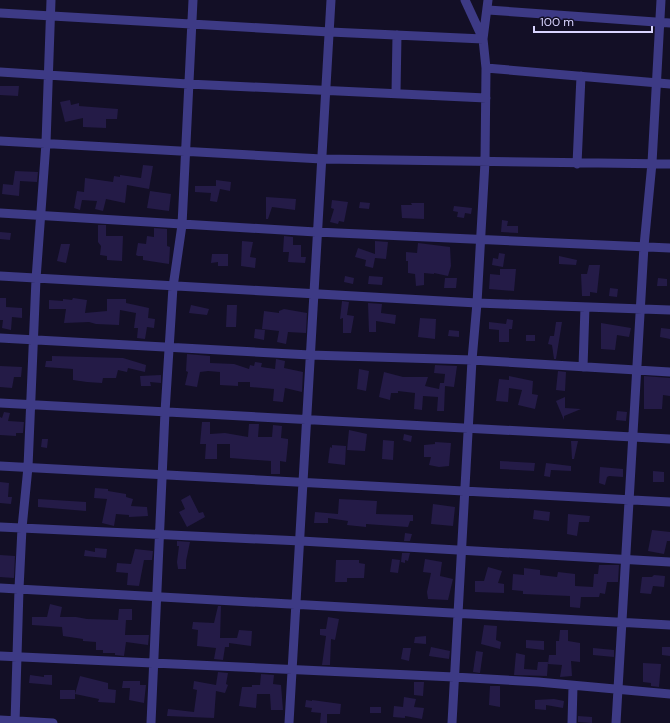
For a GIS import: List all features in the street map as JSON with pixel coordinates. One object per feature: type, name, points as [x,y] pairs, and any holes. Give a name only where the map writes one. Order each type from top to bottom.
[{"type":"street","points":[[15,722],[22,528],[32,405],[36,279],[46,143],[51,0]]},
{"type":"street","points":[[151,723],[165,412],[173,287],[182,225],[184,152],[192,24],[192,0]]},
{"type":"street","points":[[289,723],[298,603],[316,232],[322,159],[331,0]]},
{"type":"street","points":[[465,0],[483,39]]},
{"type":"street","points":[[452,723],[472,360],[478,303],[485,162],[486,68],[483,39],[488,10],[488,0]]},
{"type":"street","points":[[616,723],[640,308],[652,163],[661,0]]},
{"type":"street","points":[[488,10],[670,23]]},
{"type":"street","points":[[0,13],[330,32],[483,39]]},
{"type":"street","points":[[396,93],[397,35]]},
{"type":"street","points":[[486,68],[670,84]]},
{"type":"street","points":[[0,72],[49,73],[188,84],[486,98]]},
{"type":"street","points":[[577,164],[581,76]]},
{"type":"street","points":[[0,141],[322,159],[577,164],[670,164]]},
{"type":"street","points":[[0,213],[182,225],[670,248]]},
{"type":"street","points":[[0,276],[173,287],[478,303],[670,310]]},
{"type":"street","points":[[583,367],[585,307]]},
{"type":"street","points":[[0,338],[310,354],[472,360],[670,372]]},
{"type":"street","points":[[0,403],[670,439]]},
{"type":"street","points":[[0,466],[670,502]]},
{"type":"street","points":[[0,527],[301,541],[670,562]]},
{"type":"street","points":[[0,588],[670,624]]},
{"type":"street","points":[[0,656],[454,677],[670,694]]},
{"type":"street","points":[[572,723],[573,686]]},
{"type":"street","points":[[0,720],[53,723]]},
{"type":"building","points":[[0,86],[19,86],[18,96],[0,95]]},
{"type":"building","points":[[70,100],[71,105],[79,103],[79,106],[118,109],[117,119],[106,119],[106,128],[83,127],[83,118],[65,122],[60,102]]},
{"type":"building","points":[[143,165],[153,166],[149,189],[127,185],[125,203],[106,199],[103,211],[95,209],[97,201],[82,200],[80,210],[74,208],[77,191],[84,192],[85,178],[113,182],[114,176],[120,177],[120,175],[141,178]]},
{"type":"building","points":[[15,171],[38,172],[37,182],[20,181],[19,196],[2,194],[3,184],[13,185]]},
{"type":"building","points":[[216,180],[231,182],[230,191],[220,189],[217,202],[210,201],[211,193],[195,192],[195,186],[216,186]]},
{"type":"building","points":[[150,191],[171,194],[169,211],[147,208]]},
{"type":"building","points":[[266,197],[296,199],[295,210],[272,207],[268,219],[266,219]]},
{"type":"building","points":[[332,200],[348,202],[344,222],[339,221],[338,224],[330,222],[334,209],[331,208]]},
{"type":"building","points":[[360,202],[370,203],[369,209],[359,208]]},
{"type":"building","points":[[411,203],[424,203],[424,219],[402,218],[401,205],[412,205]]},
{"type":"building","points":[[454,206],[472,208],[471,214],[465,213],[464,218],[457,217],[458,212],[453,211]]},
{"type":"building","points":[[502,220],[508,221],[507,226],[518,226],[518,233],[501,232]]},
{"type":"building","points":[[98,225],[106,225],[106,236],[123,236],[122,261],[107,260],[107,256],[100,255],[101,246],[98,242]]},
{"type":"building","points":[[154,228],[167,229],[167,246],[170,247],[169,264],[143,260],[143,256],[136,255],[138,243],[146,244],[147,236],[154,237]]},
{"type":"building","points":[[0,232],[11,233],[10,240],[0,239]]},
{"type":"building","points":[[284,236],[293,237],[293,245],[301,245],[301,257],[306,257],[305,263],[288,262],[289,252],[283,252]]},
{"type":"building","points":[[242,241],[253,242],[250,257],[256,258],[255,268],[241,266]]},
{"type":"building","points":[[375,241],[388,242],[386,259],[375,258],[373,268],[365,266],[366,260],[355,257],[358,248],[375,254]]},
{"type":"building","points":[[418,243],[450,247],[451,266],[448,276],[434,273],[424,273],[424,285],[416,286],[415,274],[408,273],[406,252],[417,253]]},
{"type":"building","points":[[61,244],[70,244],[66,263],[57,261]]},
{"type":"building","points":[[499,253],[505,254],[503,267],[492,265],[493,258],[498,259]]},
{"type":"building","points":[[212,254],[228,254],[228,266],[218,266],[218,262],[211,263]]},
{"type":"building","points":[[559,256],[577,260],[576,265],[559,264]]},
{"type":"building","points":[[589,265],[600,265],[597,293],[590,292],[590,296],[582,296],[581,274],[587,274]]},
{"type":"building","points":[[500,269],[516,269],[514,291],[489,289],[490,274],[500,275]]},
{"type":"building","points":[[345,276],[354,278],[353,284],[344,282]]},
{"type":"building","points":[[369,276],[383,277],[382,285],[368,284]]},
{"type":"building","points":[[445,278],[457,278],[456,288],[444,288]]},
{"type":"building","points":[[658,278],[667,279],[667,286],[657,286]]},
{"type":"building","points":[[610,288],[618,289],[617,297],[609,296]]},
{"type":"building","points":[[0,298],[6,298],[6,307],[22,308],[22,318],[12,317],[11,330],[2,328],[3,320],[0,320]]},
{"type":"building","points":[[73,298],[87,300],[85,313],[107,311],[107,299],[126,299],[126,303],[149,308],[148,318],[155,319],[154,328],[147,327],[145,339],[137,338],[138,328],[134,328],[136,313],[120,310],[119,325],[96,324],[89,322],[64,323],[66,309],[49,309],[49,300],[63,301],[63,299],[72,300]]},
{"type":"building","points":[[342,301],[349,302],[347,315],[354,316],[351,333],[343,333],[343,318],[340,319]]},
{"type":"building","points":[[368,303],[382,304],[381,313],[396,315],[395,324],[376,321],[376,332],[369,332]]},
{"type":"building","points":[[191,305],[209,309],[207,315],[189,313]]},
{"type":"building","points":[[227,305],[237,305],[236,327],[226,327]]},
{"type":"building","points":[[284,309],[307,313],[306,333],[288,332],[286,344],[277,342],[279,331],[262,329],[264,311],[279,313],[279,311]]},
{"type":"building","points":[[420,318],[436,319],[435,339],[418,337]]},
{"type":"building","points":[[507,319],[513,320],[512,329],[509,329],[509,342],[499,342],[499,330],[489,329],[489,322],[506,324]]},
{"type":"building","points":[[556,322],[562,322],[556,359],[554,359],[552,345],[548,344],[550,336],[554,336]]},
{"type":"building","points":[[601,323],[631,328],[629,337],[617,335],[615,350],[601,349]]},
{"type":"building","points":[[661,328],[670,329],[670,339],[660,337]]},
{"type":"building","points":[[255,329],[265,330],[264,340],[254,338]]},
{"type":"building","points":[[449,330],[459,331],[459,337],[448,336]]},
{"type":"building","points":[[526,335],[535,335],[535,341],[526,341]]},
{"type":"building","points":[[187,354],[210,356],[210,363],[234,364],[249,369],[250,365],[254,366],[255,362],[262,363],[261,367],[275,369],[276,359],[285,361],[284,368],[303,372],[302,392],[285,388],[283,402],[273,401],[274,389],[250,387],[250,382],[238,382],[238,386],[220,385],[220,372],[208,371],[200,372],[197,387],[185,385],[188,372],[186,371]]},
{"type":"building","points":[[52,356],[123,358],[146,365],[145,372],[128,368],[127,372],[118,370],[116,378],[103,378],[102,383],[87,382],[73,380],[73,369],[45,367],[46,361],[52,361]]},
{"type":"building","points":[[435,365],[457,366],[454,387],[445,386],[444,411],[437,411],[438,397],[423,396],[422,410],[414,409],[415,393],[398,391],[398,393],[391,393],[390,400],[379,397],[384,372],[403,377],[428,377],[425,386],[439,389],[440,383],[444,383],[445,374],[434,373]]},
{"type":"building","points":[[0,366],[22,367],[21,377],[14,377],[12,388],[0,387]]},
{"type":"building","points":[[359,369],[369,371],[366,391],[357,389]]},
{"type":"building","points":[[558,371],[566,372],[565,391],[556,390]]},
{"type":"building","points":[[161,375],[161,383],[150,382],[151,386],[141,386],[140,376]]},
{"type":"building","points":[[509,376],[533,381],[532,394],[538,395],[535,409],[518,405],[522,390],[509,388],[508,402],[496,401],[499,379],[509,380]]},
{"type":"building","points":[[644,376],[670,378],[670,396],[663,395],[662,409],[644,409]]},
{"type":"building","points":[[565,397],[565,408],[581,409],[564,416],[564,420],[556,401]]},
{"type":"building","points":[[617,411],[627,412],[626,421],[616,420]]},
{"type":"building","points":[[4,412],[10,413],[8,421],[24,422],[23,433],[16,433],[16,436],[0,435],[0,417],[2,418]]},
{"type":"building","points":[[202,422],[210,422],[210,434],[225,433],[248,437],[249,424],[259,424],[258,437],[272,437],[273,425],[282,426],[281,438],[288,439],[288,443],[286,462],[280,461],[280,474],[271,474],[271,461],[230,458],[230,444],[217,444],[217,459],[205,459],[206,444],[200,444]]},
{"type":"building","points":[[349,430],[367,434],[365,451],[347,450]]},
{"type":"building","points":[[404,434],[412,436],[411,442],[403,440]]},
{"type":"building","points":[[42,439],[48,439],[47,448],[41,447]]},
{"type":"building","points":[[383,440],[394,441],[393,460],[382,459]]},
{"type":"building","points":[[571,441],[578,441],[574,459],[572,459]]},
{"type":"building","points":[[435,442],[451,443],[449,466],[439,467],[429,465],[431,457],[424,457],[424,445],[435,444]]},
{"type":"building","points":[[332,445],[346,446],[345,465],[328,463],[330,447],[332,448]]},
{"type":"building","points":[[500,461],[535,463],[534,471],[500,469]]},
{"type":"building","points":[[546,463],[571,466],[571,471],[551,470],[550,477],[544,476]]},
{"type":"building","points":[[600,467],[623,469],[623,477],[609,476],[607,477],[605,485],[599,483]]},
{"type":"building","points":[[653,471],[664,472],[664,482],[653,482]]},
{"type":"building","points":[[0,482],[9,483],[8,497],[12,497],[11,504],[0,503]]},
{"type":"building","points":[[95,488],[108,489],[108,491],[126,494],[126,497],[133,499],[131,506],[147,507],[148,516],[129,517],[129,515],[116,514],[114,526],[102,523],[107,499],[94,498]]},
{"type":"building","points":[[190,495],[199,513],[203,512],[205,517],[187,527],[179,512],[185,509],[181,500]]},
{"type":"building","points":[[38,499],[86,502],[86,511],[38,507]]},
{"type":"building","points":[[339,499],[377,501],[376,514],[413,515],[413,521],[410,521],[408,527],[366,524],[366,527],[347,525],[348,521],[328,518],[328,523],[314,523],[315,512],[338,514]]},
{"type":"building","points":[[433,504],[455,507],[453,526],[431,524]]},
{"type":"building","points":[[534,510],[550,512],[549,521],[533,519]]},
{"type":"building","points":[[568,514],[590,516],[589,522],[579,522],[577,536],[567,534]]},
{"type":"building","points":[[652,530],[670,532],[670,541],[667,541],[664,554],[648,551]]},
{"type":"building","points":[[405,533],[412,534],[410,541],[404,541]]},
{"type":"building","points":[[177,541],[190,542],[186,569],[178,569],[177,562],[179,546],[177,546]]},
{"type":"building","points":[[95,548],[107,549],[106,558],[84,556],[85,550],[95,552]]},
{"type":"building","points":[[135,549],[153,551],[152,560],[144,560],[139,586],[127,585],[128,573],[116,572],[117,563],[131,564]]},
{"type":"building","points":[[402,553],[410,553],[408,561],[405,560],[405,563],[401,562]]},
{"type":"building","points":[[0,555],[15,556],[14,578],[0,577]]},
{"type":"building","points":[[392,559],[400,560],[398,573],[390,572]]},
{"type":"building","points":[[425,559],[442,562],[440,576],[453,579],[448,600],[428,599],[427,592],[431,573],[423,572]]},
{"type":"building","points":[[336,560],[359,560],[359,563],[365,564],[364,578],[347,578],[347,582],[335,582]]},
{"type":"building","points":[[599,565],[619,565],[618,582],[607,582],[605,594],[600,593],[599,597],[581,597],[580,608],[570,607],[570,596],[523,594],[523,591],[512,590],[513,574],[524,575],[524,568],[540,570],[540,575],[557,577],[558,572],[575,574],[575,586],[593,587],[594,574],[598,574]]},
{"type":"building","points":[[488,567],[502,571],[498,583],[504,584],[504,593],[475,592],[475,581],[484,581]]},
{"type":"building","points":[[654,575],[665,576],[664,587],[653,586],[651,594],[640,593],[642,577],[652,577]]},
{"type":"building","points":[[50,604],[62,607],[60,617],[87,619],[118,620],[119,609],[132,609],[132,620],[126,620],[125,635],[149,635],[148,645],[126,642],[124,656],[115,655],[115,653],[103,653],[103,650],[96,650],[96,642],[83,641],[83,639],[63,636],[62,627],[32,625],[32,617],[47,617]]},
{"type":"building","points":[[218,606],[221,606],[220,638],[237,638],[239,630],[252,631],[251,646],[229,643],[229,647],[225,647],[223,660],[214,659],[216,648],[197,646],[198,630],[192,629],[193,622],[214,623]]},
{"type":"building","points":[[328,617],[339,619],[335,640],[331,639],[330,665],[322,665],[326,636],[320,635],[320,629],[326,629]]},
{"type":"building","points":[[484,625],[497,626],[496,640],[501,642],[500,649],[481,644]]},
{"type":"building","points":[[560,630],[568,630],[568,641],[580,643],[580,662],[571,661],[572,676],[560,677],[562,665],[548,664],[549,655],[556,655],[556,641],[559,641]]},
{"type":"building","points":[[426,636],[426,644],[414,643],[415,637]]},
{"type":"building","points":[[526,640],[544,641],[544,650],[526,648]]},
{"type":"building","points":[[431,647],[450,651],[449,659],[429,656]]},
{"type":"building","points":[[662,647],[670,647],[670,656],[662,655]]},
{"type":"building","points":[[403,648],[411,648],[409,661],[401,659]]},
{"type":"building","points":[[593,648],[614,650],[614,657],[593,655]]},
{"type":"building","points":[[476,651],[483,652],[480,673],[473,672]]},
{"type":"building","points":[[516,653],[525,655],[524,669],[537,670],[538,662],[548,662],[547,676],[514,675]]},
{"type":"building","points":[[643,663],[661,664],[659,687],[651,686],[651,683],[643,682]]},
{"type":"building","points":[[218,672],[228,673],[226,684],[228,685],[225,693],[216,691],[214,718],[167,716],[168,709],[194,712],[197,690],[193,689],[194,681],[216,685]]},
{"type":"building","points":[[261,674],[274,675],[273,684],[281,685],[283,710],[271,710],[270,694],[257,694],[256,708],[239,706],[242,687],[260,685]]},
{"type":"building","points":[[30,675],[44,677],[44,675],[52,675],[52,685],[29,683]]},
{"type":"building","points":[[80,676],[108,683],[108,689],[116,690],[115,703],[98,702],[99,699],[75,694]]},
{"type":"building","points":[[123,681],[140,681],[140,685],[146,685],[144,703],[129,700],[130,688],[122,688]]},
{"type":"building","points":[[414,682],[424,682],[423,696],[414,695]]},
{"type":"building","points":[[490,686],[500,686],[500,707],[489,705]]},
{"type":"building","points":[[60,690],[75,690],[75,699],[60,699]]},
{"type":"building","points":[[404,697],[416,699],[414,707],[424,708],[422,719],[405,716],[405,718],[393,717],[394,706],[403,707]]},
{"type":"building","points":[[554,699],[564,701],[563,708],[546,705],[546,710],[535,709],[535,700]]},
{"type":"building","points":[[306,700],[341,704],[340,714],[327,714],[327,723],[320,723],[321,713],[311,712],[312,708],[305,707]]},
{"type":"building","points":[[370,707],[381,707],[381,713],[370,713]]},
{"type":"building","points":[[578,716],[592,717],[592,723],[578,722]]}]
